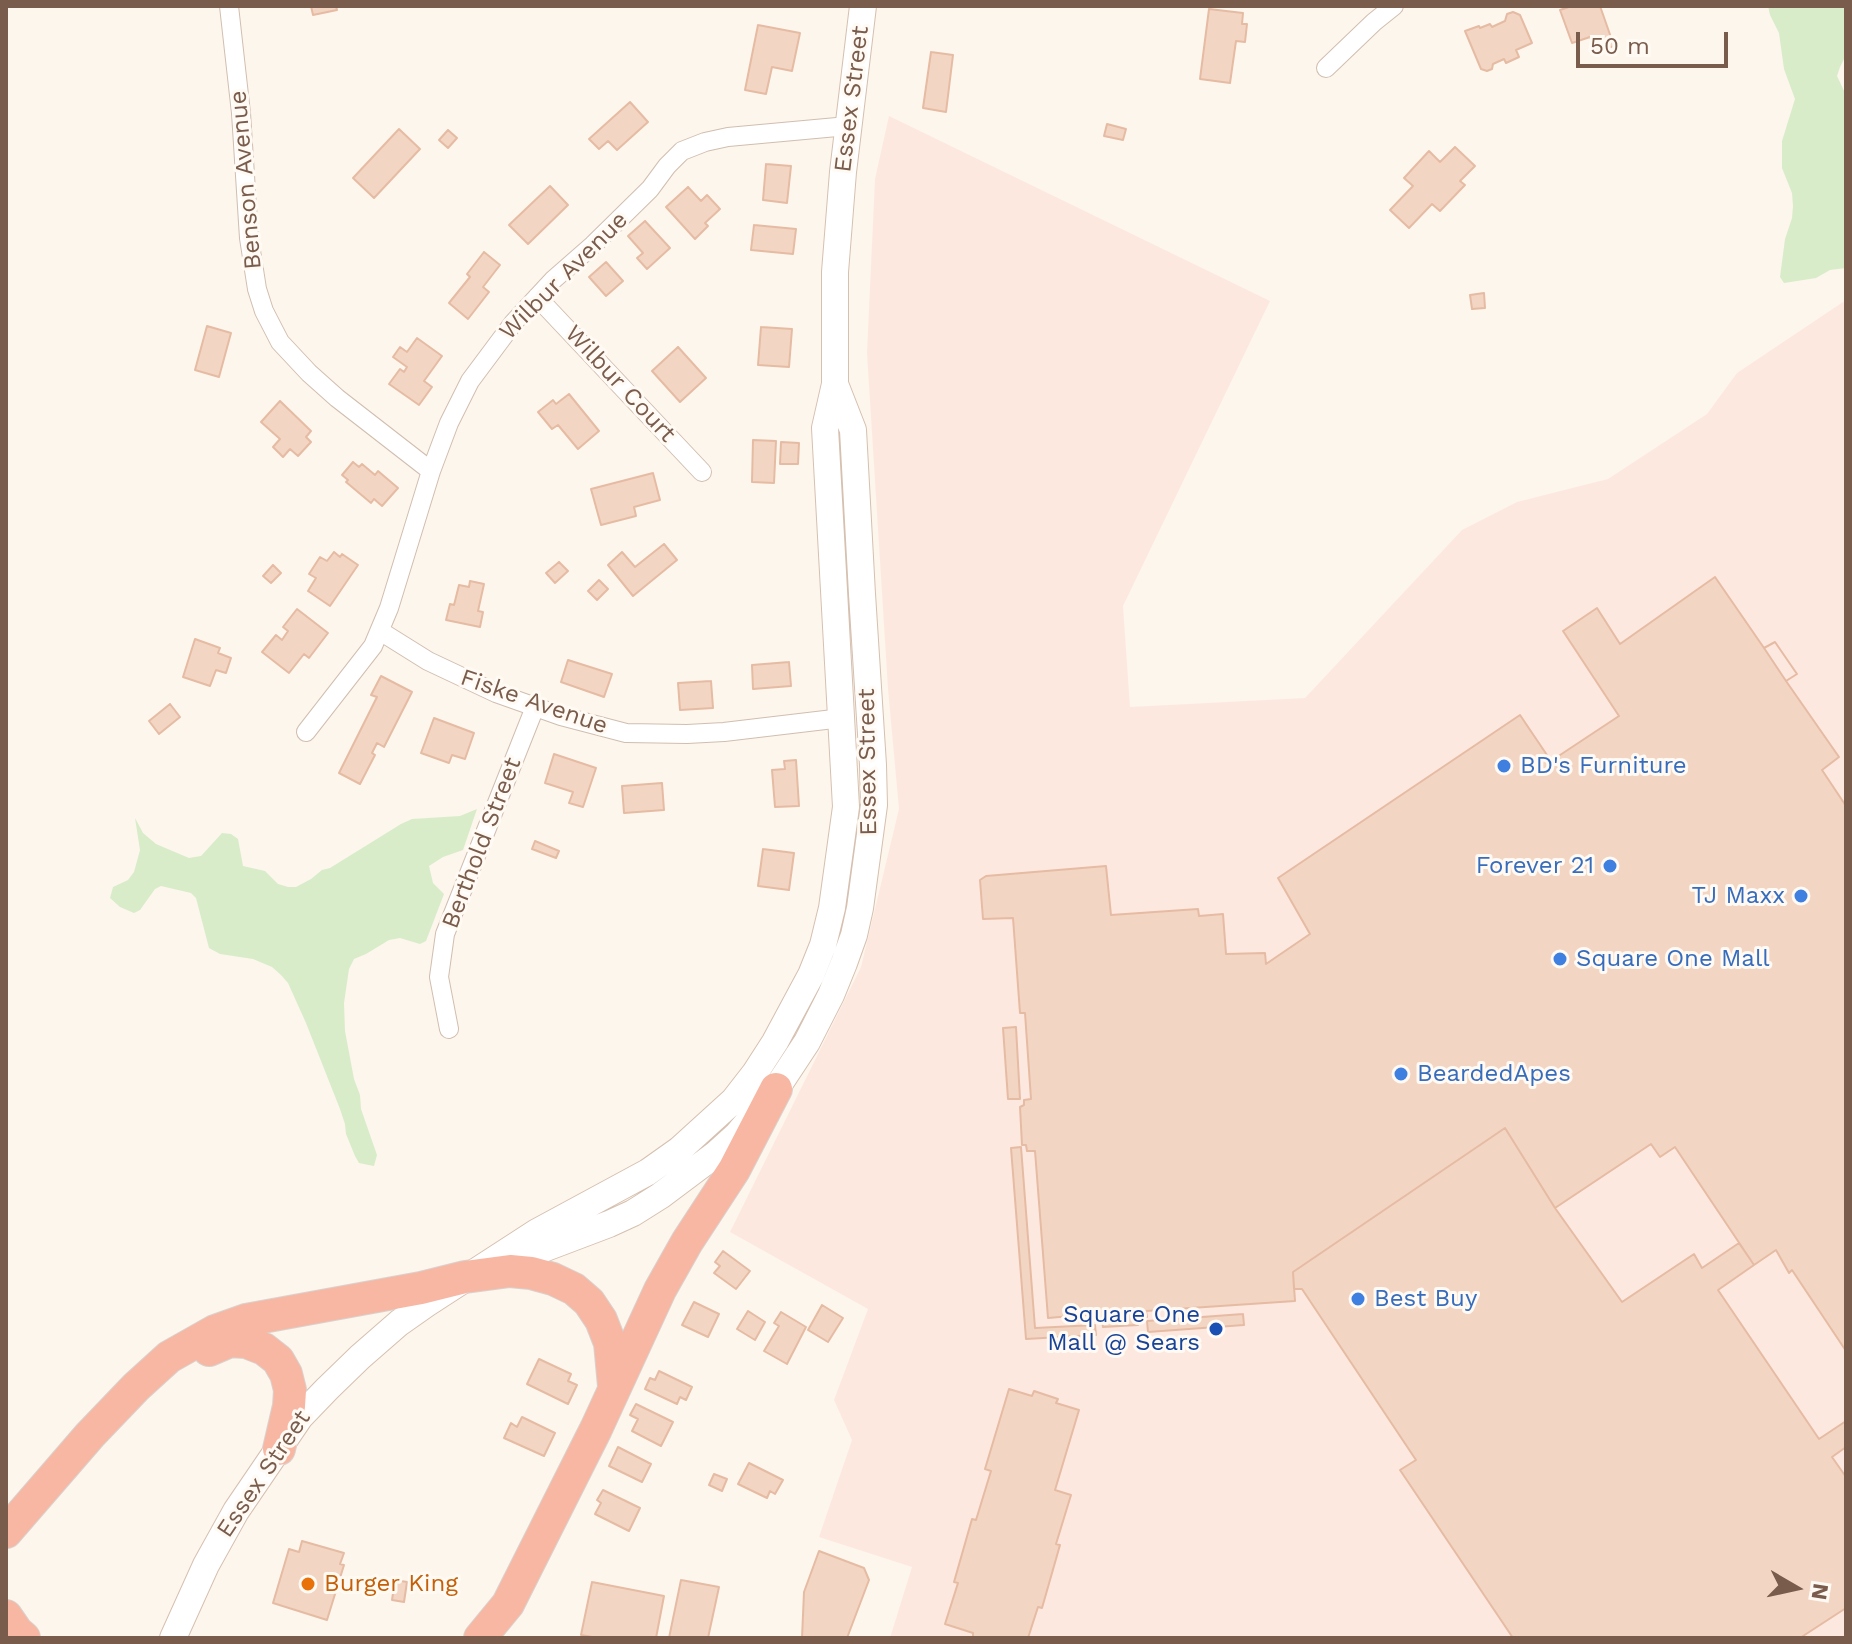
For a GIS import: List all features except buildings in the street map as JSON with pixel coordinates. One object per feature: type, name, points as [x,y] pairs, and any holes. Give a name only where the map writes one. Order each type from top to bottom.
[{"type":"highway","points":[[480,1638],[508,1604],[596,1429],[674,1263],[734,1170],[776,1089]]},
{"type":"highway","points":[[6,1532],[90,1435],[169,1357],[215,1331],[246,1320],[465,1277],[510,1271],[531,1273],[574,1289],[589,1302],[601,1320],[610,1343],[614,1386]]},
{"type":"highway","points":[[6,1560],[22,1533],[96,1448],[177,1365],[230,1341],[246,1342],[264,1349],[278,1360],[286,1374],[290,1390],[289,1406],[279,1449]]},
{"type":"highway","points":[[507,1638],[508,1604]]},
{"type":"highway","points":[[6,1616],[24,1638]]},
{"type":"main road","name":"Essex Street","points":[[173,1638],[218,1542],[300,1417],[399,1323],[537,1232],[648,1172],[679,1150],[734,1100],[755,1073],[781,1033],[811,975],[823,945],[832,908],[846,807],[825,428],[835,384],[835,272],[863,6]]},
{"type":"main road","name":"Essex Street","points":[[465,1277],[597,1229],[633,1213],[660,1196],[737,1135],[776,1089],[821,1017],[854,935],[874,805],[853,430],[835,384]]},
{"type":"street","name":"Benson Avenue","points":[[229,6],[241,113],[249,238],[257,289],[264,311],[280,342],[309,373],[431,471]]},
{"type":"street","points":[[1326,68],[1394,6]]},
{"type":"street","name":"Wilbur Avenue","points":[[306,732],[373,646],[389,608],[449,423],[470,381],[514,322],[642,197],[682,151],[705,142],[752,134],[848,126]]},
{"type":"street","name":"Wilbur Court","points":[[537,297],[702,472]]},
{"type":"street","name":"Fiske Avenue","points":[[380,631],[458,676],[535,707],[626,733],[724,732],[842,718]]},
{"type":"street","name":"Berthold Street","points":[[449,1029],[439,977],[445,934],[535,707]]},
{"type":"shaded area","points":[[889,116],[1270,301],[1123,606],[1130,707],[1305,698],[1462,530],[1517,502],[1608,479],[1707,414],[1737,373],[1846,300],[1846,1638],[890,1638],[912,1567],[819,1537],[852,1440],[834,1400],[868,1309],[730,1232],[861,967],[899,809],[888,689],[867,353],[875,179]]},
{"type":"green space","points":[[1768,6],[1846,6],[1846,55],[1837,76],[1846,95],[1846,268],[1830,270],[1816,278],[1784,283],[1780,277],[1793,206],[1792,193],[1782,168],[1782,141],[1795,99],[1784,69],[1779,33]]},
{"type":"green space","points":[[477,809],[463,850],[429,866],[433,883],[444,894],[426,941],[420,944],[400,938],[389,940],[354,959],[349,969],[344,1003],[345,1031],[361,1109],[377,1155],[374,1166],[359,1163],[355,1156],[306,1023],[288,983],[281,975],[272,967],[253,959],[220,954],[209,948],[196,898],[191,893],[161,886],[134,913],[110,898],[113,887],[128,880],[134,872],[140,850],[135,818],[143,833],[156,844],[189,858],[201,856],[222,833],[231,834],[238,839],[243,866],[265,871],[278,884],[296,887],[412,819],[460,816]]},
{"type":"place","name":"BD's Furniture","points":[[1504,766]]},
{"type":"place","name":"Forever 21","points":[[1610,866]]},
{"type":"place","name":"TJ Maxx","points":[[1801,896]]},
{"type":"place","name":"Square One Mall","points":[[1560,959]]},
{"type":"place","name":"BeardedApes","points":[[1401,1074]]},
{"type":"place","name":"Best Buy","points":[[1358,1299]]},
{"type":"place","name":"Square One Mall @ Sears","points":[[1216,1329]]},
{"type":"place","name":"Burger King","points":[[308,1584]]}]
